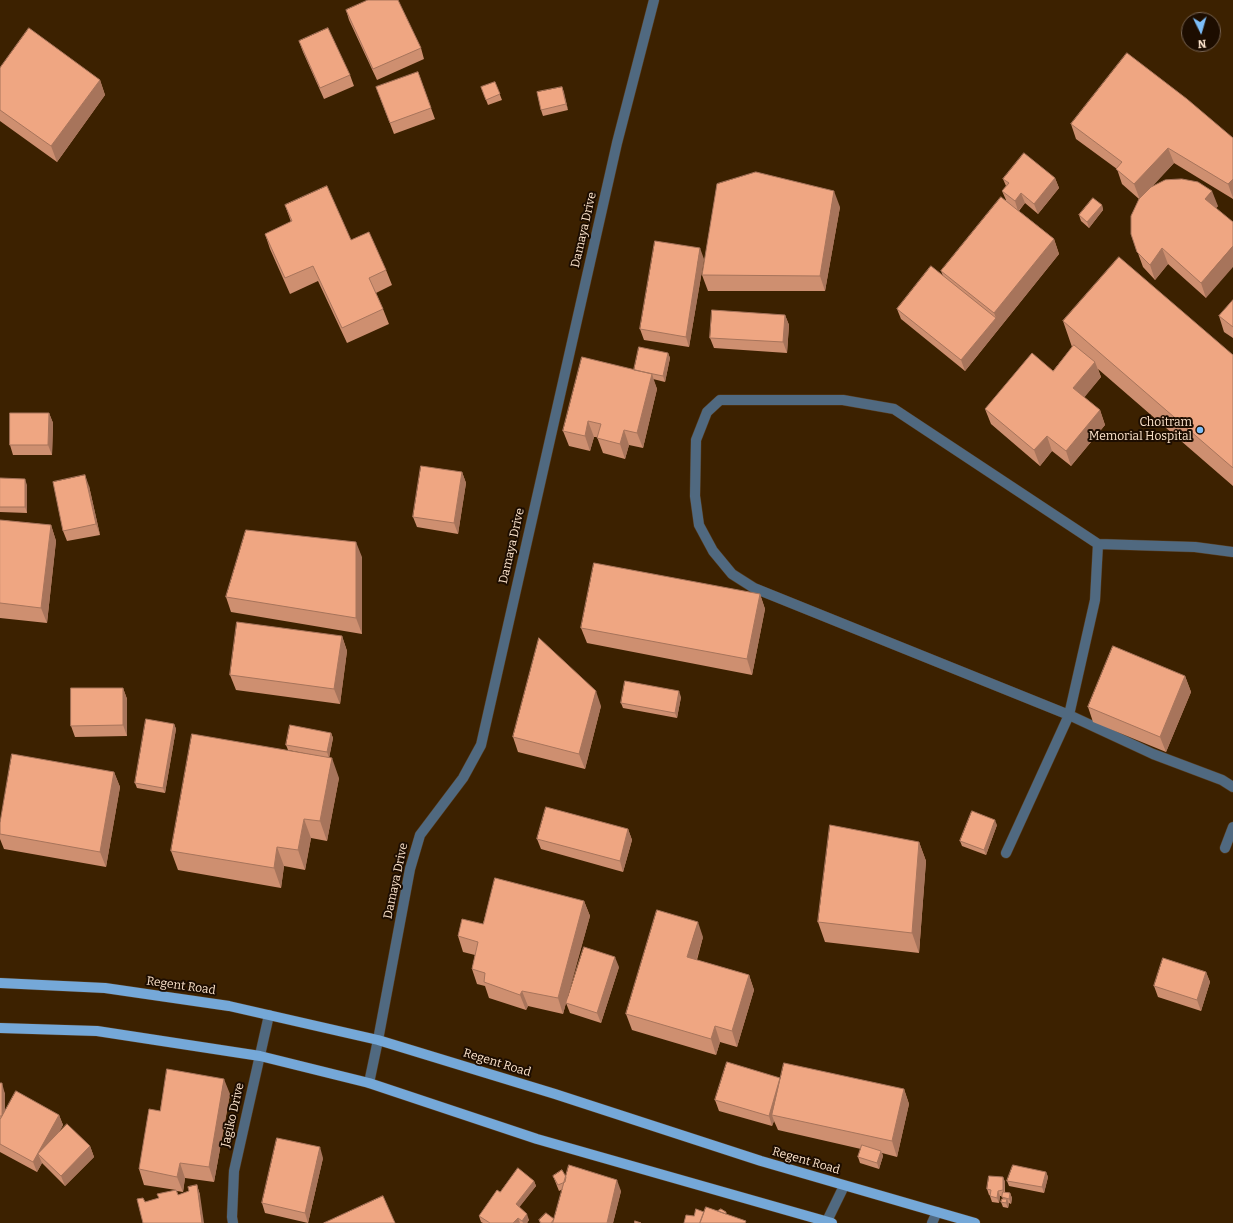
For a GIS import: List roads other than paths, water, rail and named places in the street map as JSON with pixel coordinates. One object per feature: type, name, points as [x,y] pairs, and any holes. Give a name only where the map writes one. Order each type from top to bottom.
[{"type":"main road","name":"Regent Road","points":[[0,983],[105,988],[229,1006],[378,1040],[555,1094],[761,1162],[975,1223]]},
{"type":"main road","points":[[0,1028],[97,1031],[260,1056],[369,1083],[537,1139],[829,1222]]},
{"type":"street","name":"Damaya Drive","points":[[369,1083],[410,868],[420,835],[463,778],[481,745],[618,143],[654,0]]},
{"type":"street","points":[[1233,552],[1195,548],[1098,544],[894,409],[843,400],[720,400],[707,412],[696,440],[695,496],[699,524],[713,551],[732,574],[754,588],[1070,715],[1153,754],[1222,780],[1233,787]]},
{"type":"street","points":[[1006,853],[1070,715],[1095,600],[1098,544]]},
{"type":"street","points":[[1225,848],[1233,827]]},
{"type":"street","name":"Jagiko Drive","points":[[233,1223],[234,1171],[269,1015]]},
{"type":"street","points":[[829,1222],[844,1186]]},
{"type":"street","points":[[932,1223],[937,1212]]},
{"type":"place","name":"Choitram Memorial Hospital","points":[[1200,430]]}]
